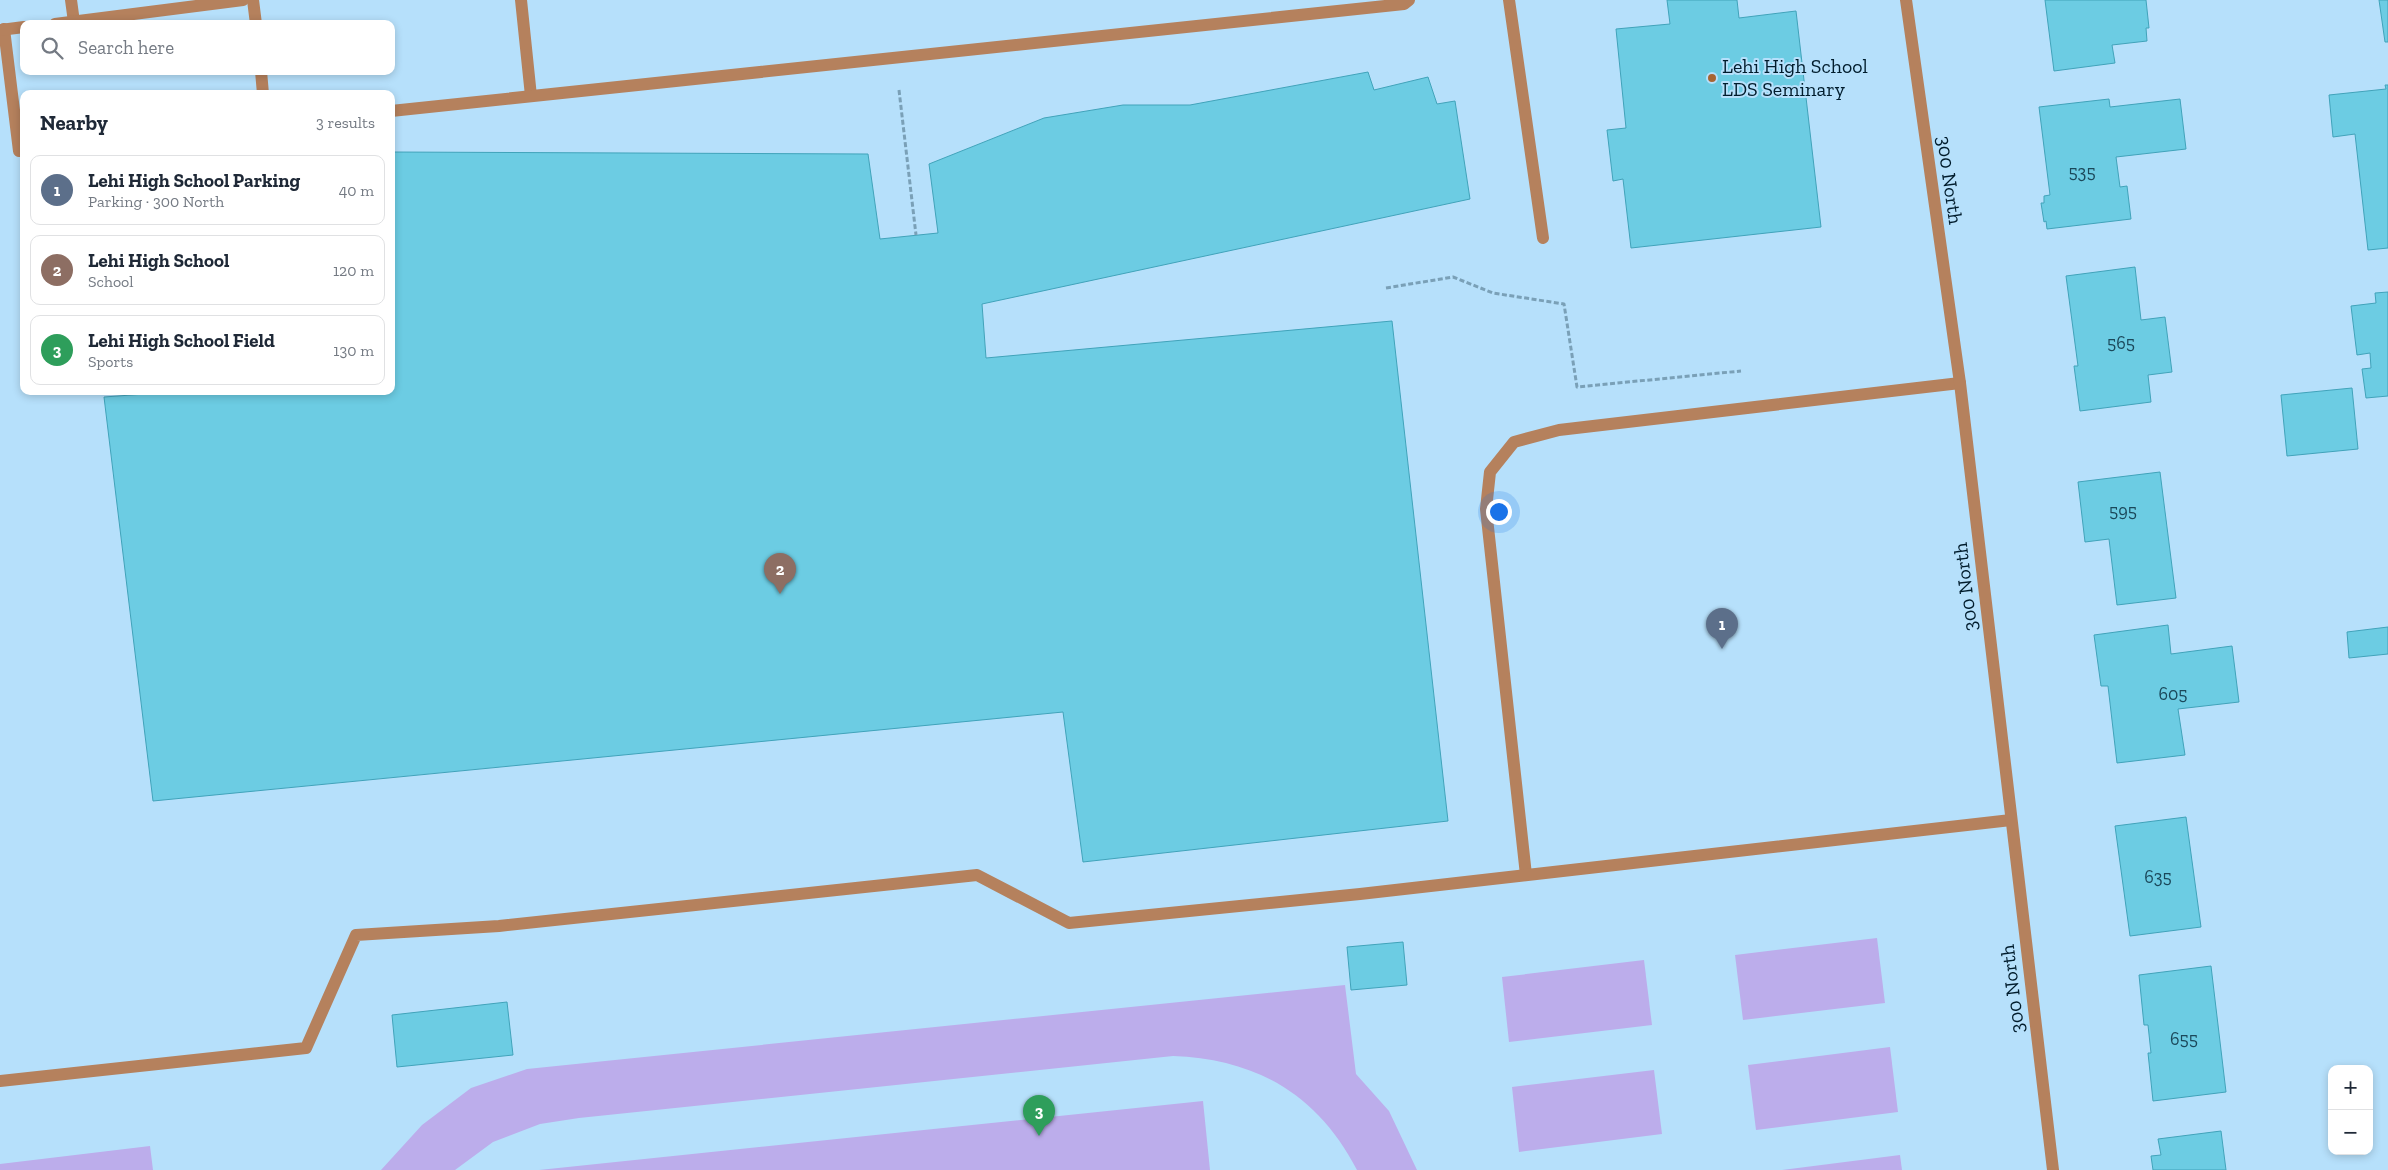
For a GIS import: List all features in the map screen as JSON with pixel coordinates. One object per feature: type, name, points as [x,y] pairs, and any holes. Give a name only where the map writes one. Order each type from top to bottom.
[{"type":"street","points":[[71,0],[74,20]]},
{"type":"street","points":[[89,20],[243,0]]},
{"type":"street","points":[[253,0],[256,20]]},
{"type":"street","points":[[521,0],[531,96]]},
{"type":"street","points":[[395,111],[1404,4],[1409,0]]},
{"type":"street","points":[[1509,0],[1543,238]]},
{"type":"street","name":"300 North","points":[[1906,0],[1960,383],[2052,1170]]},
{"type":"street","points":[[20,27],[2,29],[20,139]]},
{"type":"street","points":[[261,75],[263,90]]},
{"type":"street","points":[[1526,875],[1486,509],[1490,472],[1514,442],[1558,430],[1960,383]]},
{"type":"street","points":[[0,1081],[306,1048],[356,935],[499,926],[977,875],[1069,923],[1526,875],[2011,820]]},
{"type":"path","points":[[899,90],[916,235]]},
{"type":"path","points":[[1386,288],[1453,277],[1493,293],[1564,304],[1577,387],[1741,371]]},
{"type":"shaded area","points":[[1877,938],[1885,1003],[1743,1020],[1735,955]]},
{"type":"shaded area","points":[[1644,960],[1652,1025],[1509,1042],[1502,977]]},
{"type":"shaded area","points":[[1345,985],[1356,1074],[1389,1111],[1417,1170],[1357,1170],[1324,1121],[1304,1102],[1282,1086],[1258,1074],[1232,1065],[1203,1059],[1173,1056],[579,1118],[540,1124],[493,1142],[455,1170],[381,1170],[422,1125],[471,1088],[527,1069]]},
{"type":"shaded area","points":[[1890,1047],[1898,1112],[1756,1130],[1748,1065]]},
{"type":"shaded area","points":[[1654,1070],[1662,1134],[1519,1152],[1512,1087]]},
{"type":"shaded area","points":[[1203,1101],[1210,1170],[539,1170]]},
{"type":"shaded area","points":[[150,1146],[153,1170],[0,1170],[0,1164]]},
{"type":"shaded area","points":[[1900,1155],[1902,1170],[1782,1170]]},
{"type":"building","name":"Lehi High School LDS Seminary","points":[[1667,0],[1737,0],[1739,18],[1796,11],[1821,227],[1631,248],[1623,179],[1613,181],[1607,130],[1626,128],[1616,29],[1670,24]]},
{"type":"building","points":[[2045,0],[2146,0],[2149,28],[2146,28],[2147,41],[2112,45],[2115,63],[2054,71]]},
{"type":"building","points":[[2379,0],[2388,0],[2388,42],[2385,42]]},
{"type":"building","points":[[1368,72],[1374,90],[1428,77],[1437,104],[1455,101],[1470,199],[982,304],[986,358],[1392,321],[1448,821],[1083,862],[1063,712],[153,801],[104,397],[131,395],[395,395],[395,152],[868,154],[880,239],[938,233],[929,164],[1044,118],[1123,105],[1190,105]]},
{"type":"building","points":[[2385,85],[2388,85],[2388,248],[2368,250],[2355,134],[2333,137],[2329,95],[2386,89]]},
{"type":"building","points":[[2109,99],[2110,107],[2180,99],[2186,149],[2116,157],[2120,187],[2127,186],[2131,219],[2047,229],[2041,203],[2044,203],[2044,196],[2050,195],[2039,107]]},
{"type":"building","points":[[2135,267],[2141,320],[2165,317],[2172,372],[2148,375],[2151,402],[2080,411],[2074,366],[2078,366],[2066,276]]},
{"type":"building","points":[[2388,292],[2388,396],[2366,398],[2362,369],[2371,368],[2370,353],[2357,355],[2351,306],[2376,303],[2375,293]]},
{"type":"building","points":[[2352,388],[2358,449],[2287,456],[2281,395]]},
{"type":"building","points":[[2160,472],[2176,598],[2117,605],[2109,539],[2085,542],[2078,482]]},
{"type":"building","points":[[2168,625],[2171,654],[2232,646],[2239,702],[2178,709],[2185,755],[2117,763],[2108,686],[2101,686],[2094,635]]},
{"type":"building","points":[[2388,627],[2388,654],[2349,658],[2347,632]]},
{"type":"building","points":[[2186,817],[2201,927],[2130,936],[2115,826]]},
{"type":"building","points":[[1403,942],[1407,985],[1351,990],[1347,947]]},
{"type":"building","points":[[2211,966],[2226,1092],[2153,1101],[2148,1053],[2151,1053],[2148,1025],[2144,1025],[2139,975]]},
{"type":"building","points":[[507,1002],[513,1055],[397,1067],[392,1015]]},
{"type":"building","points":[[2221,1131],[2226,1170],[2153,1170],[2151,1156],[2161,1155],[2158,1139]]},
{"type":"place","name":"Lehi High School LDS Seminary","points":[[1712,78]]},
{"type":"place","name":"Lehi High School","points":[[780,594]]},
{"type":"place","name":"Lehi High School Parking","points":[[1722,649]]},
{"type":"place","name":"Lehi High School Field","points":[[1039,1136]]}]
